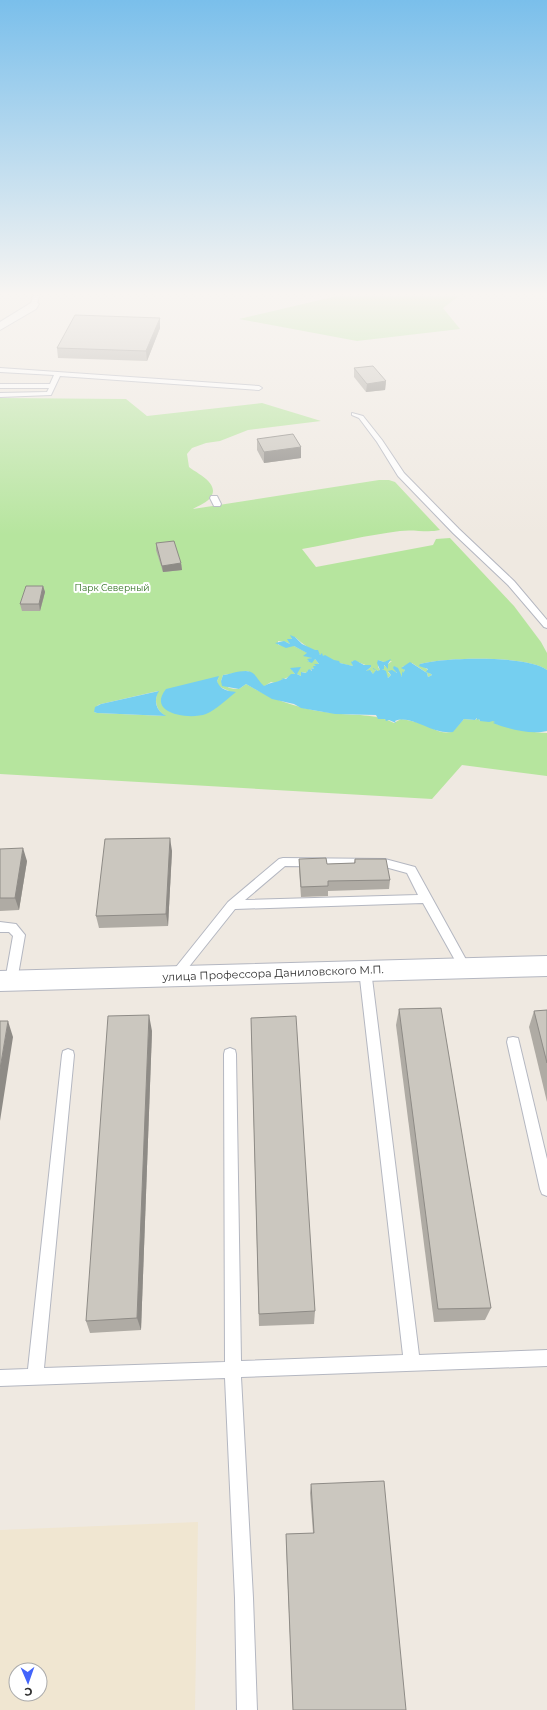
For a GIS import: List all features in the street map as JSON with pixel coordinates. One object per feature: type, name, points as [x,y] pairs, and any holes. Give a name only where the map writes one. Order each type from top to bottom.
[{"type":"main road","name":"улица Профессора Даниловского М.П.","points":[[6,981],[176,975],[547,966]]},
{"type":"lane","points":[[0,395],[48,394],[57,376]]},
{"type":"lane","points":[[84,376],[259,388]]},
{"type":"lane","points":[[0,386],[52,388]]},
{"type":"lane","points":[[0,391],[52,388]]},
{"type":"lane","points":[[354,414],[361,417],[366,423],[401,474],[456,531],[511,583],[547,624]]},
{"type":"lane","points":[[176,975],[232,905],[283,862],[385,863],[411,870],[426,900],[465,968]]},
{"type":"lane","points":[[232,905],[426,900]]},
{"type":"lane","points":[[0,927],[12,927],[19,935],[6,981]]},
{"type":"lane","points":[[365,970],[412,1363]]},
{"type":"lane","points":[[513,1042],[547,1189]]},
{"type":"lane","points":[[230,1054],[233,1370],[244,1598],[247,1710]]},
{"type":"lane","points":[[35,1377],[68,1055]]},
{"type":"lane","points":[[0,1378],[547,1358]]},
{"type":"shaded area","points":[[198,1522],[195,1710],[0,1710],[0,1530]]},
{"type":"green space","name":"Парк Северный","points":[[0,398],[126,399],[147,416],[262,403],[321,421],[248,430],[220,441],[206,443],[192,448],[187,454],[189,467],[210,483],[213,492],[208,501],[193,509],[379,480],[389,480],[395,482],[440,530],[400,531],[302,549],[316,567],[433,545],[436,539],[450,538],[514,606],[541,642],[547,653],[547,670],[537,665],[523,662],[466,659],[420,664],[432,675],[428,677],[427,673],[412,663],[402,667],[405,670],[402,677],[396,671],[396,673],[392,671],[388,672],[391,675],[388,678],[382,669],[383,665],[388,668],[388,664],[392,661],[384,662],[378,660],[380,672],[376,670],[373,675],[371,671],[366,671],[371,667],[352,661],[353,666],[322,656],[295,637],[289,640],[290,644],[278,641],[278,645],[294,646],[308,653],[305,656],[312,657],[308,662],[315,659],[319,664],[314,669],[311,668],[312,670],[307,671],[307,673],[302,672],[301,676],[297,674],[297,669],[292,670],[295,674],[275,683],[271,682],[263,687],[248,671],[223,675],[221,681],[227,687],[233,689],[239,689],[246,684],[267,695],[299,707],[321,712],[372,716],[394,723],[404,719],[423,724],[443,732],[452,732],[464,719],[475,720],[478,718],[480,721],[496,721],[496,724],[527,731],[547,733],[547,776],[462,765],[432,799],[0,774]],"holes":[[[219,677],[217,681],[218,686],[229,691],[196,716]],[[158,691],[156,702],[158,708],[165,716],[94,712],[98,705],[101,704]]]},
{"type":"water","points":[[290,635],[295,637],[302,644],[318,650],[320,655],[322,653],[323,656],[325,655],[339,661],[340,663],[353,666],[351,662],[355,660],[364,665],[371,665],[371,667],[366,671],[370,670],[373,674],[376,670],[373,668],[378,671],[380,670],[377,663],[378,660],[384,662],[391,659],[388,664],[388,669],[384,665],[384,669],[382,669],[386,671],[388,678],[391,675],[388,671],[392,670],[397,673],[393,668],[394,666],[398,668],[402,677],[402,671],[403,673],[405,670],[401,668],[410,662],[427,673],[428,677],[432,675],[426,672],[428,669],[419,666],[420,664],[447,660],[485,659],[523,662],[537,665],[547,670],[547,731],[520,731],[493,723],[495,722],[493,721],[480,721],[479,719],[477,720],[477,718],[475,720],[464,719],[453,732],[437,731],[408,720],[395,721],[396,723],[389,720],[386,721],[385,719],[378,719],[376,715],[335,714],[301,708],[294,704],[272,699],[246,684],[239,689],[222,686],[221,681],[223,675],[239,672],[251,672],[264,686],[283,679],[281,678],[286,679],[291,674],[295,674],[290,668],[301,667],[297,674],[301,676],[301,672],[306,673],[309,669],[312,671],[311,668],[314,669],[313,666],[316,666],[314,664],[319,664],[315,659],[312,663],[307,661],[309,661],[307,659],[312,658],[303,656],[307,653],[294,646],[286,648],[275,643],[284,641],[290,644],[287,639],[292,639]]},
{"type":"water","points":[[219,676],[217,681],[222,688],[236,692],[218,707],[206,714],[190,716],[172,713],[162,704],[161,697],[166,689]]},
{"type":"water","points":[[159,691],[156,698],[156,705],[166,716],[94,712],[95,707],[101,704]]},
{"type":"building","points":[[360,376],[381,376],[386,381],[367,384]]},
{"type":"building","points":[[293,434],[301,447],[264,452],[257,439]]},
{"type":"building","points":[[174,541],[181,563],[162,566],[156,543]]},
{"type":"building","points":[[26,586],[43,586],[39,604],[20,604]]},
{"type":"building","points":[[170,838],[166,914],[96,916],[105,839]]},
{"type":"building","points":[[23,848],[15,898],[0,898],[0,849]]},
{"type":"building","points":[[326,858],[327,864],[355,863],[355,859],[386,859],[390,880],[328,881],[328,886],[301,887],[299,859]]},
{"type":"building","points":[[441,1008],[491,1308],[438,1309],[399,1009]]},
{"type":"building","points":[[547,1010],[547,1063],[534,1011]]},
{"type":"building","points":[[149,1015],[137,1318],[86,1321],[108,1016]]},
{"type":"building","points":[[296,1016],[315,1311],[259,1314],[251,1018]]},
{"type":"building","points":[[0,1021],[8,1021],[0,1069]]},
{"type":"building","points":[[384,1481],[406,1710],[293,1710],[286,1534],[314,1533],[311,1484]]}]
